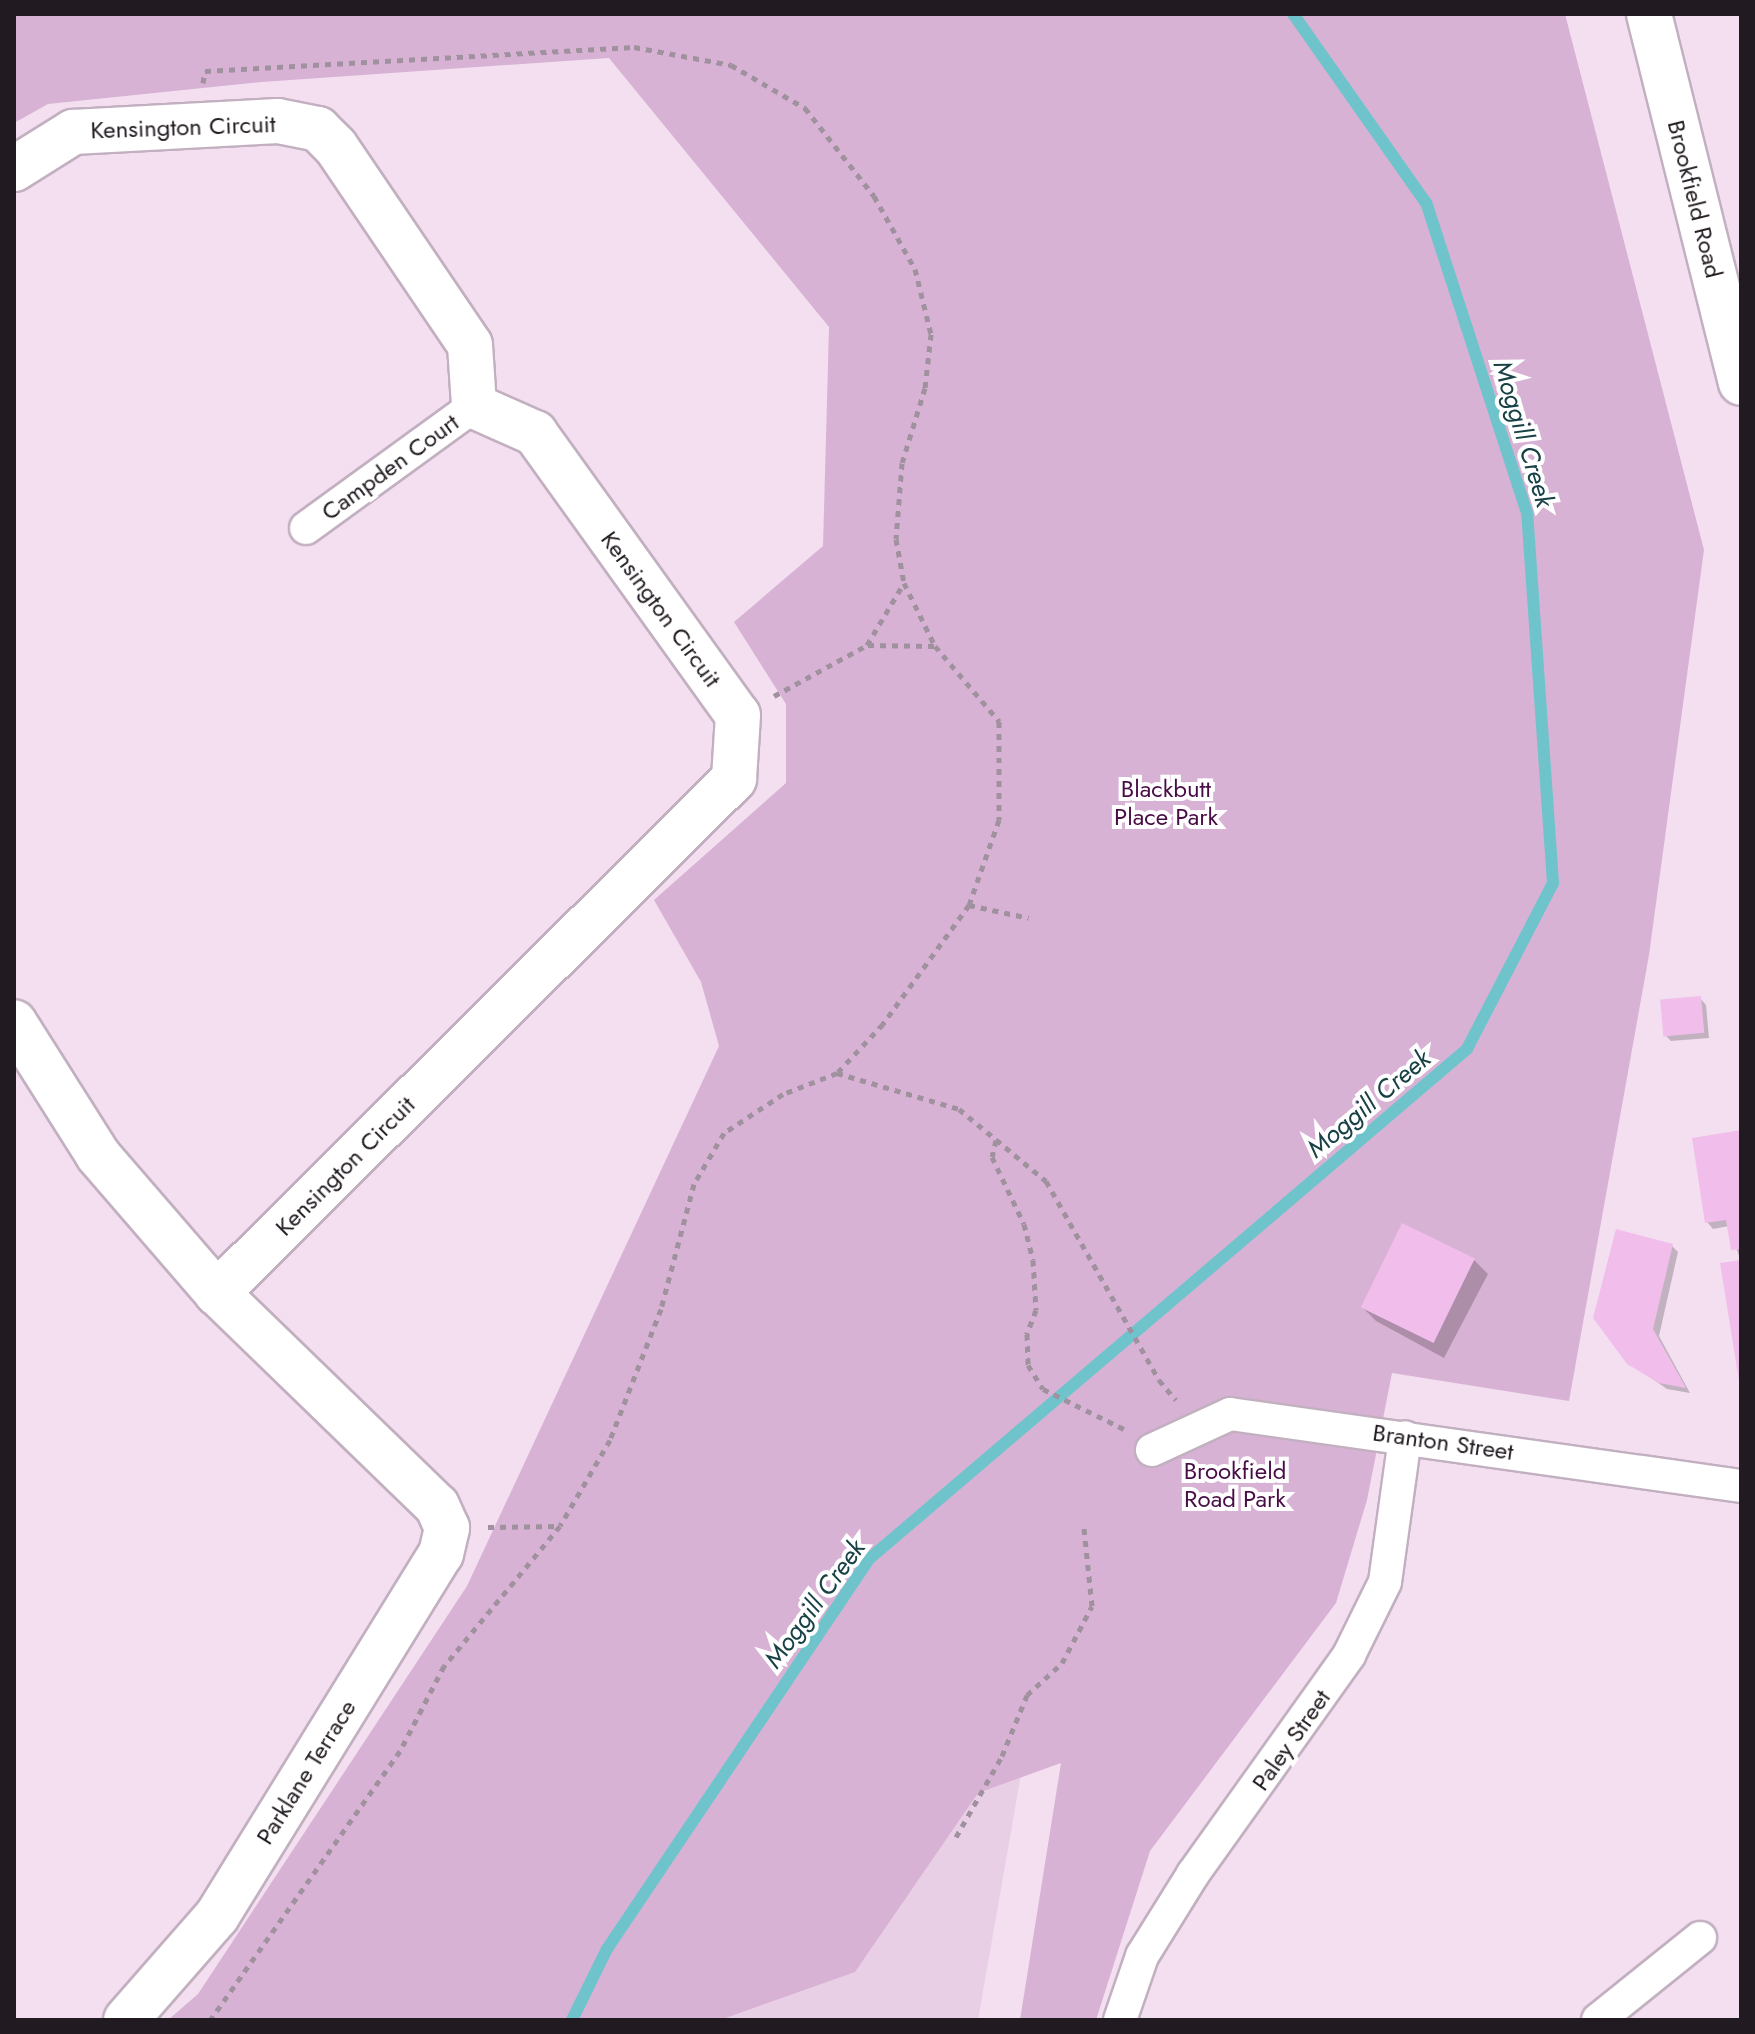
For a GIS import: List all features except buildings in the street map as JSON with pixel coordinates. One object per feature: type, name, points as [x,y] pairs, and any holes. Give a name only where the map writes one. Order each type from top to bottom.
[{"type":"street","name":"Brookfield Road","points":[[1649,14],[1741,383]]},
{"type":"street","name":"Kensington Circuit","points":[[14,169],[73,132],[195,123],[278,121],[318,129],[336,147],[470,345],[474,406],[535,433],[738,715],[734,779],[217,1293]]},
{"type":"street","name":"Campden Court","points":[[306,528],[474,406]]},
{"type":"street","points":[[14,1022],[98,1155],[217,1293],[442,1517]]},
{"type":"street","name":"Branton Street","points":[[1152,1450],[1230,1414],[1741,1486]]},
{"type":"street","name":"Paley Street","points":[[1120,2020],[1142,1956],[1178,1897],[1286,1751],[1355,1643],[1385,1582],[1405,1437]]},
{"type":"street","name":"Parklane Terrace","points":[[126,2020],[217,1916],[441,1554],[442,1517]]},
{"type":"street","points":[[1598,2020],[1700,1938]]},
{"type":"path","points":[[195,123],[205,71],[634,47],[731,65],[805,108],[874,196],[915,269],[931,334],[925,388],[902,463],[896,539],[904,583],[935,646],[999,721],[999,820],[969,905],[883,1024],[837,1073],[783,1094],[724,1133],[694,1184],[661,1309],[610,1440],[560,1526],[444,1666],[400,1751],[210,2020]]},
{"type":"path","points":[[867,645],[904,583]]},
{"type":"path","points":[[738,715],[867,645],[935,646]]},
{"type":"path","points":[[969,905],[1029,918]]},
{"type":"path","points":[[837,1073],[959,1109],[1046,1181],[1159,1380]]},
{"type":"path","points":[[996,1140],[992,1157],[1024,1224],[1033,1260],[1036,1310],[1027,1334],[1028,1365],[1043,1389],[1115,1421],[1152,1450]]},
{"type":"path","points":[[442,1517],[560,1526]]},
{"type":"path","points":[[956,1837],[1002,1756],[1027,1695],[1062,1663],[1092,1606],[1084,1528]]},
{"type":"shaded area","points":[[1055,1580],[978,2020],[631,2020]]},
{"type":"green space","name":"Blackbutt Place Park","points":[[14,14],[1565,14],[1704,550],[1649,955],[1569,1401],[1392,1373],[1367,1500],[1336,1603],[1150,1851],[1096,2020],[1020,2020],[1061,1763],[978,1793],[855,1972],[720,2020],[168,2020],[198,1994],[467,1586],[719,1046],[701,982],[654,900],[786,783],[786,704],[734,622],[823,546],[829,327],[609,58],[262,82],[48,104],[14,123]]},
{"type":"waterway","name":"Moggill Creek","points":[[572,2020],[607,1949],[869,1559],[1467,1049],[1553,883],[1527,513],[1426,203],[1293,14]]},
{"type":"park label","name":"Brookfield Road Park","points":[[1235,1485]]}]
